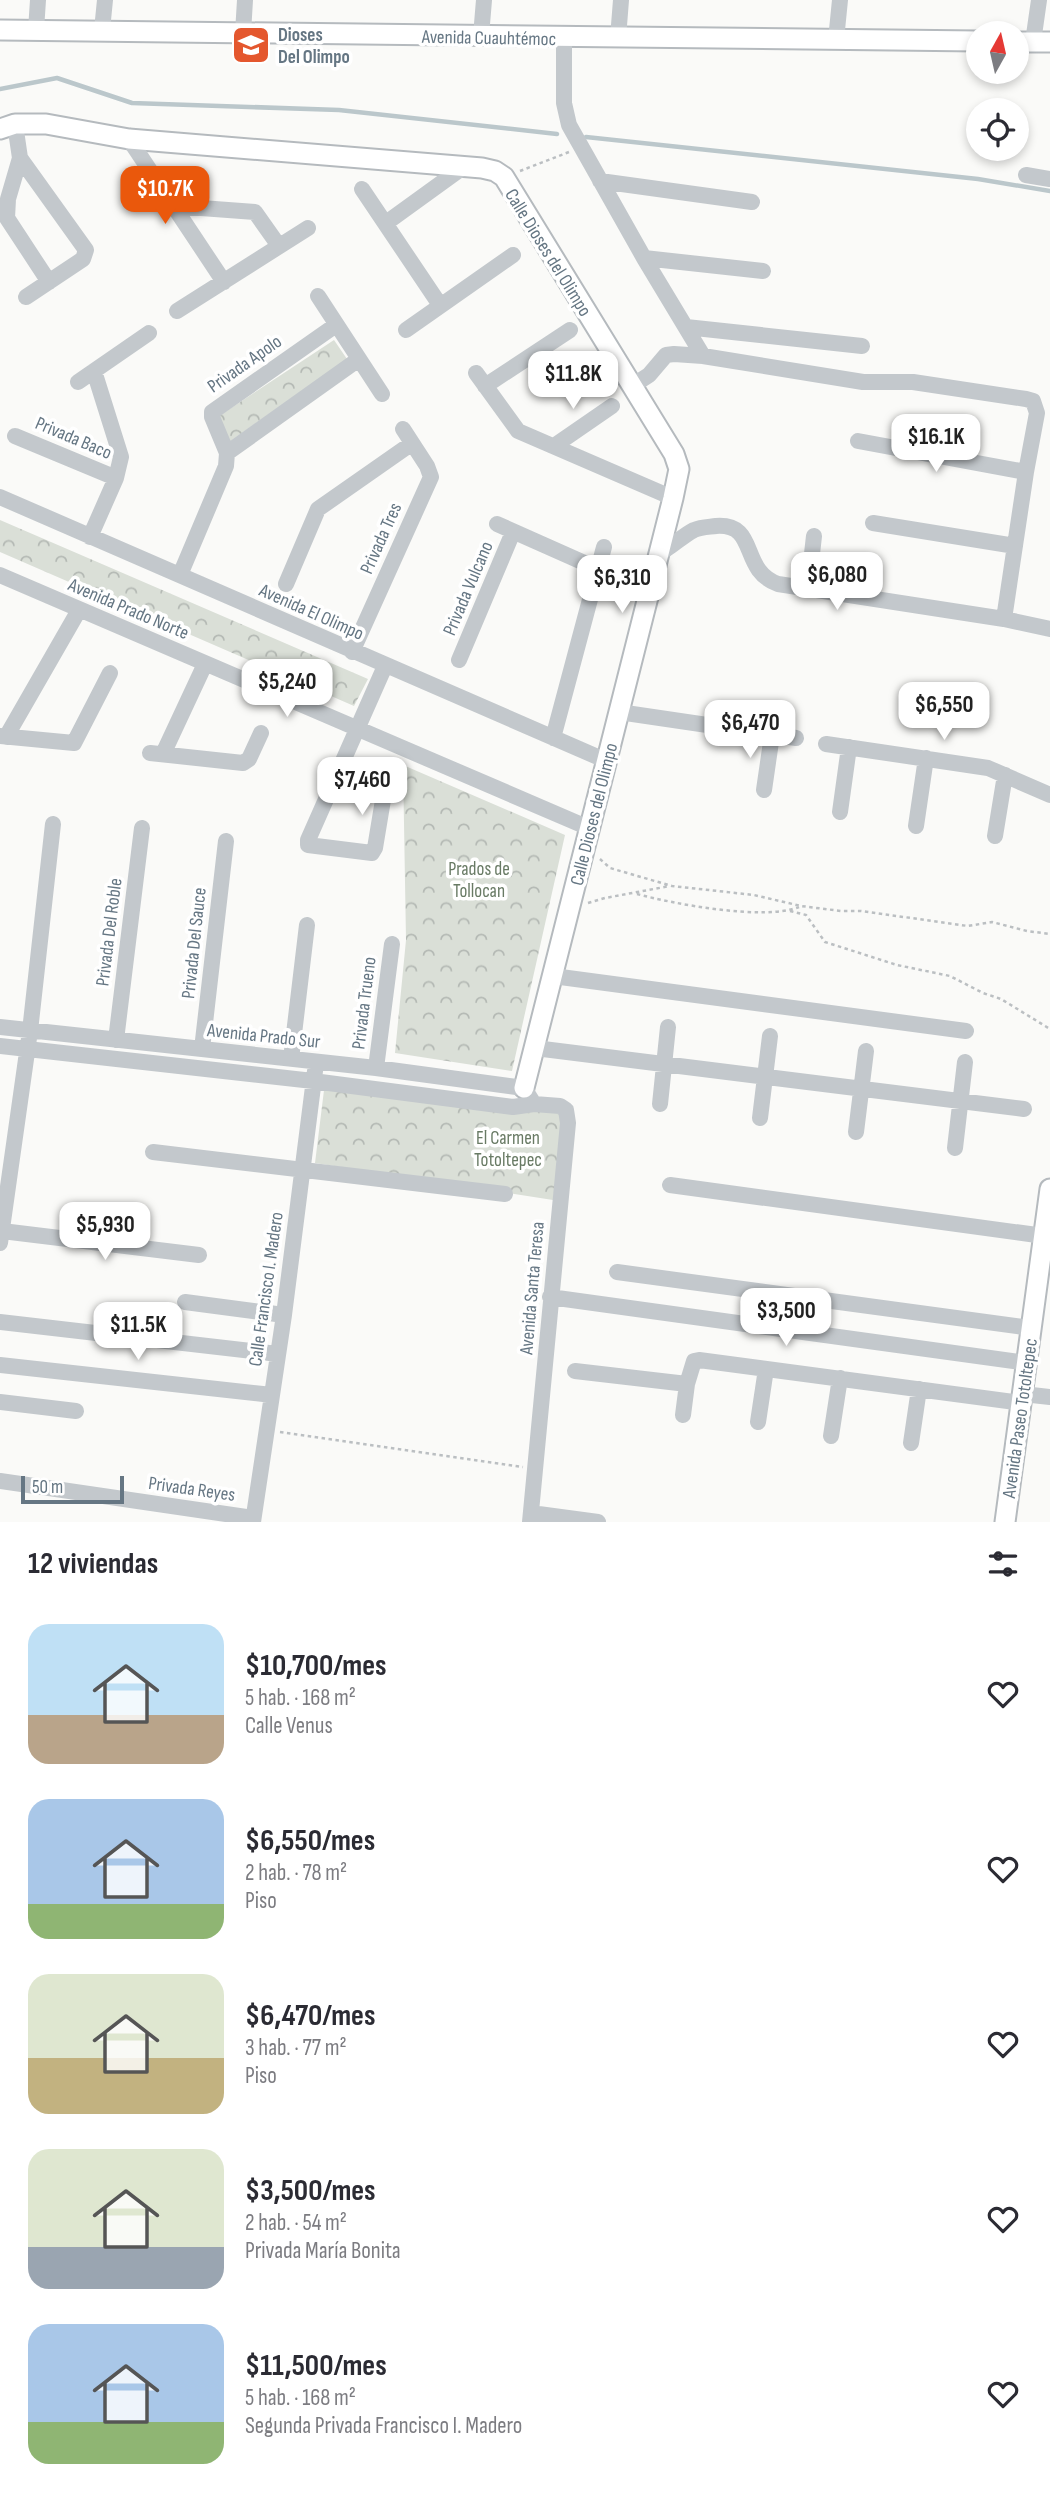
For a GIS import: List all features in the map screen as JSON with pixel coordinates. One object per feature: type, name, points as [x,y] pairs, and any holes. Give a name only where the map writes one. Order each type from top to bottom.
[{"type":"main road","name":"Avenida Cuauhtémoc","points":[[0,30],[966,41]]},
{"type":"main road","name":"Calle Dioses del Olimpo","points":[[7,127],[46,124],[128,139],[489,169],[504,177],[677,461],[678,477],[673,498],[535,1048],[529,1096]]},
{"type":"main road","name":"Avenida Paseo Totoltepec","points":[[1005,1522],[1049,1202]]},
{"type":"street","points":[[36,30],[38,0]]},
{"type":"street","points":[[102,30],[105,0]]},
{"type":"street","points":[[243,33],[245,0]]},
{"type":"street","points":[[481,36],[484,0]]},
{"type":"street","points":[[618,38],[621,0]]},
{"type":"street","points":[[836,40],[840,0]]},
{"type":"street","points":[[1033,42],[1039,0]]},
{"type":"street","points":[[564,38],[566,115],[581,147],[644,258],[704,356]]},
{"type":"street","points":[[7,127],[20,158],[86,250],[83,259],[26,297]]},
{"type":"street","points":[[128,139],[224,282]]},
{"type":"street","points":[[20,158],[4,198],[7,218],[49,282]]},
{"type":"street","points":[[386,223],[462,167]]},
{"type":"street","points":[[1026,175],[1050,179]]},
{"type":"street","points":[[600,181],[752,202]]},
{"type":"street","points":[[362,189],[440,304]]},
{"type":"street","points":[[174,206],[255,212],[279,246]]},
{"type":"street","points":[[177,311],[308,228]]},
{"type":"street","points":[[406,330],[513,255]]},
{"type":"street","points":[[644,258],[763,271]]},
{"type":"street","points":[[318,296],[382,394]]},
{"type":"street","name":"Privada Apolo","points":[[226,453],[212,417],[215,408],[337,325]]},
{"type":"street","points":[[686,327],[862,346]]},
{"type":"street","points":[[570,330],[480,379],[518,432],[673,498]]},
{"type":"street","points":[[78,382],[149,333]]},
{"type":"street","points":[[632,386],[649,375],[666,355],[704,356],[863,382],[913,382],[1033,401],[1037,413],[1023,471],[1016,546],[1004,619]]},
{"type":"street","points":[[180,575],[224,474],[226,453],[359,359]]},
{"type":"street","name":"Privada Baco","points":[[90,537],[116,478],[121,457],[94,371]]},
{"type":"street","points":[[554,446],[612,406]]},
{"type":"street","name":"Privada Baco","points":[[15,436],[116,478]]},
{"type":"street","name":"Privada Tres","points":[[286,584],[318,509],[407,436],[427,466],[430,477],[352,652]]},
{"type":"street","points":[[858,441],[1023,471]]},
{"type":"street","name":"Avenida El Olimpo","points":[[0,497],[607,761]]},
{"type":"street","points":[[873,523],[1016,546]]},
{"type":"street","name":"Privada Vulcano","points":[[497,524],[598,569]]},
{"type":"street","points":[[658,554],[693,530],[732,527],[743,537],[760,574],[778,584],[1004,619],[1050,629]]},
{"type":"street","name":"Privada Vulcano","points":[[459,660],[513,532]]},
{"type":"street","points":[[808,589],[814,536]]},
{"type":"street","points":[[553,738],[604,547]]},
{"type":"street","name":"Avenida Prado Norte","points":[[0,575],[357,729],[587,836]]},
{"type":"street","points":[[79,610],[3,736],[74,743],[110,673]]},
{"type":"street","points":[[205,664],[157,754],[243,763],[249,760],[261,733]]},
{"type":"street","points":[[384,794],[372,853],[308,845],[385,666]]},
{"type":"street","points":[[619,712],[796,738]]},
{"type":"street","points":[[764,790],[772,735]]},
{"type":"street","points":[[826,744],[988,768],[1050,795]]},
{"type":"street","points":[[840,812],[849,747]]},
{"type":"street","points":[[916,825],[926,758]]},
{"type":"street","points":[[995,836],[1005,775]]},
{"type":"street","points":[[53,824],[28,1049],[1,1237],[199,1255]]},
{"type":"street","name":"Privada Del Roble","points":[[116,1040],[142,828]]},
{"type":"street","name":"Privada Del Sauce","points":[[202,1049],[226,841]]},
{"type":"street","points":[[290,1059],[307,925]]},
{"type":"street","name":"Privada Trueno","points":[[376,1068],[392,944]]},
{"type":"street","points":[[553,976],[966,1031]]},
{"type":"street","name":"Avenida Prado Sur","points":[[0,1027],[376,1068],[529,1096]]},
{"type":"street","points":[[660,1104],[668,1027]]},
{"type":"street","points":[[760,1118],[770,1036]]},
{"type":"street","points":[[0,1046],[313,1081],[513,1107],[529,1096]]},
{"type":"street","points":[[535,1048],[1024,1108]]},
{"type":"street","points":[[856,1132],[866,1051]]},
{"type":"street","name":"Calle Francisco I. Madero","points":[[253,1520],[284,1315],[316,1062]]},
{"type":"street","points":[[955,1148],[965,1062]]},
{"type":"street","name":"Avenida Santa Teresa","points":[[529,1096],[560,1106],[566,1110],[568,1116],[530,1518]]},
{"type":"street","points":[[153,1152],[505,1194]]},
{"type":"street","points":[[670,1185],[1044,1236]]},
{"type":"street","points":[[617,1272],[1031,1328]]},
{"type":"street","points":[[550,1297],[1027,1363]]},
{"type":"street","points":[[185,1302],[284,1315]]},
{"type":"street","points":[[0,1322],[278,1354]]},
{"type":"street","points":[[683,1415],[691,1366],[694,1361],[699,1360],[919,1389],[1022,1398],[1050,1397]]},
{"type":"street","points":[[0,1366],[272,1395]]},
{"type":"street","points":[[758,1422],[766,1369]]},
{"type":"street","points":[[575,1371],[687,1384]]},
{"type":"street","points":[[831,1436],[840,1378]]},
{"type":"street","points":[[911,1443],[919,1389]]},
{"type":"street","points":[[0,1402],[76,1411]]},
{"type":"street","name":"Privada Reyes","points":[[0,1481],[253,1520]]},
{"type":"street","points":[[530,1518],[598,1522]]},
{"type":"path","points":[[504,177],[581,147]]},
{"type":"path","points":[[587,836],[610,868],[672,886],[754,895],[801,906],[861,911],[968,926],[992,922],[1050,934]]},
{"type":"path","points":[[570,905],[584,905],[605,898],[672,886]]},
{"type":"path","points":[[637,894],[667,902],[735,911],[789,911],[806,915],[825,942],[897,965],[950,976],[982,993],[1001,999],[1050,1029]]},
{"type":"path","points":[[789,911],[801,906]]},
{"type":"path","points":[[266,1430],[536,1469]]},
{"type":"green space","points":[[334,340],[347,359],[229,442],[219,416]]},
{"type":"green space","points":[[0,520],[368,679],[354,706],[0,552]]},
{"type":"green space","name":"Prados de Tollocan","points":[[403,765],[565,835],[512,1071],[395,1053],[406,940]]},
{"type":"green space","name":"El Carmen Totoltepec","points":[[325,1082],[566,1110],[553,1200],[315,1163]]},
{"type":"waterway","points":[[0,89],[57,78],[132,103],[339,110],[557,134]]},
{"type":"waterway","points":[[586,137],[978,179],[1050,191]]},
{"type":"place","name":"Dioses Del Olimpo","points":[[251,45]]}]
